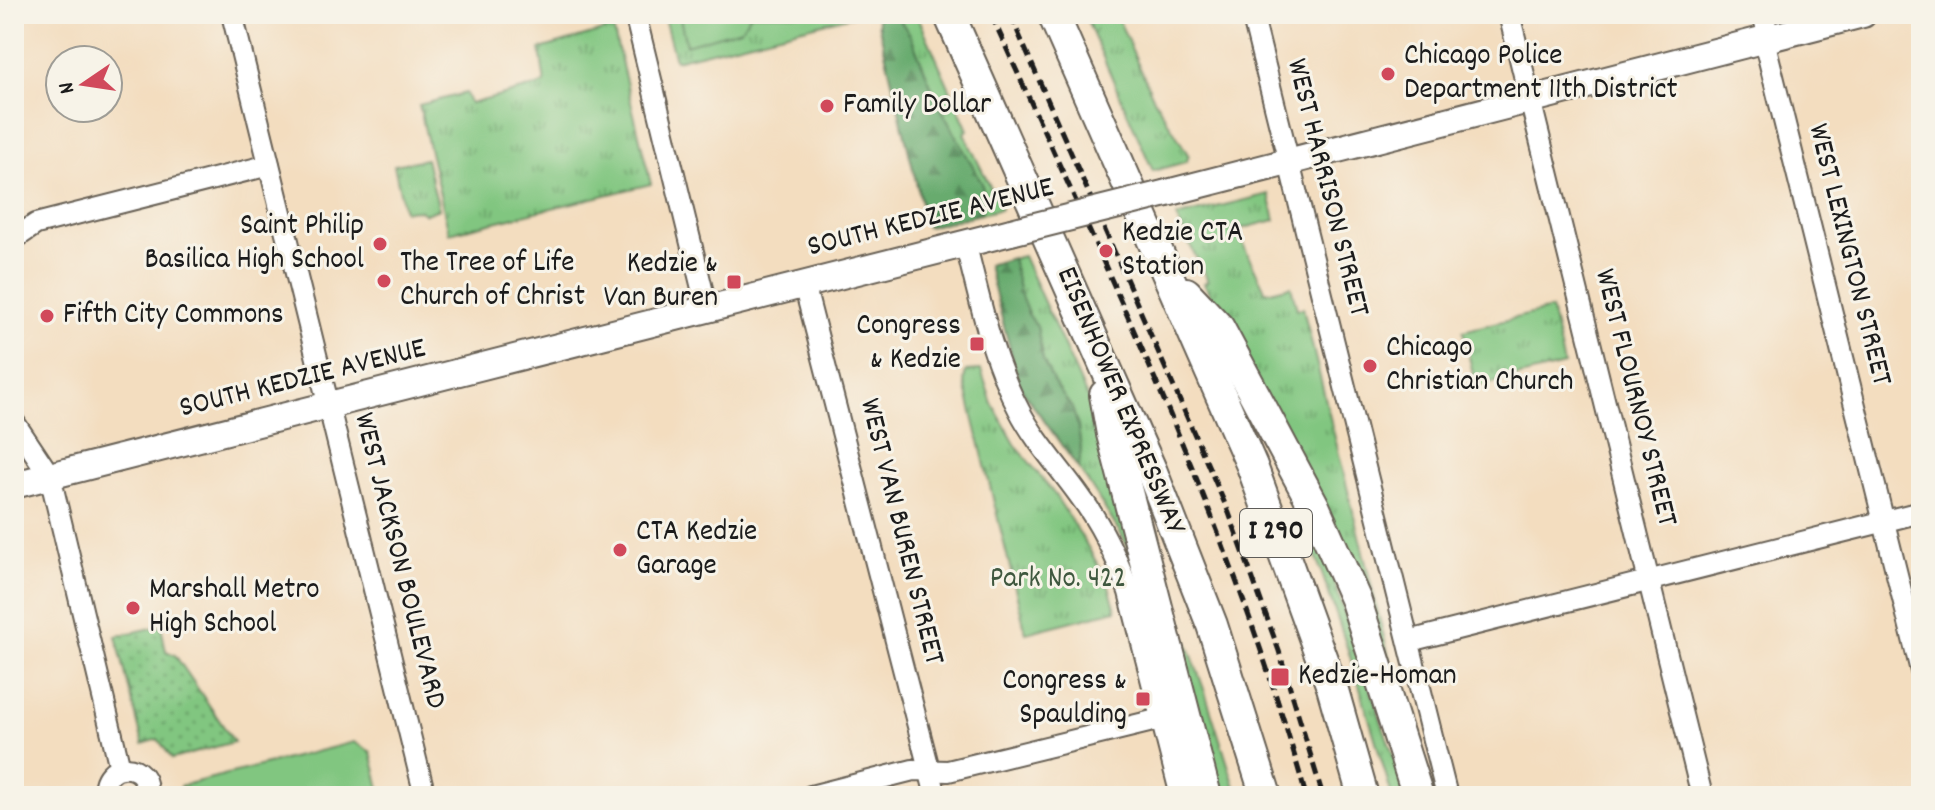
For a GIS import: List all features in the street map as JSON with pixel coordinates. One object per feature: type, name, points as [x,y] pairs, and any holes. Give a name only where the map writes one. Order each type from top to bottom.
[{"type":"highway","name":"EISENHOWER EXPRESSWAY","points":[[949,14],[1152,472],[1212,625],[1266,796]]},
{"type":"highway","name":"I 290","points":[[1053,14],[1252,466],[1332,687],[1363,796]]},
{"type":"highway","points":[[1171,277],[1219,328],[1314,506],[1360,614],[1418,796]]},
{"type":"highway","points":[[1096,350],[1112,434],[1206,796]]},
{"type":"main road","name":"SOUTH KEDZIE AVENUE","points":[[14,485],[965,242],[1289,163],[1530,100],[1765,31],[1863,14]]},
{"type":"street","name":"WEST JACKSON BOULEVARD","points":[[232,14],[425,796]]},
{"type":"street","points":[[635,14],[707,309]]},
{"type":"street","name":"WEST HARRISON STREET","points":[[1252,14],[1447,796]]},
{"type":"street","name":"WEST FLOURNOY STREET","points":[[1509,14],[1702,796]]},
{"type":"street","name":"WEST LEXINGTON STREET","points":[[1765,31],[1921,671]]},
{"type":"street","points":[[14,239],[36,224],[269,165]]},
{"type":"street","points":[[965,242],[989,340],[1006,384],[1035,435],[1081,497],[1120,566],[1181,796]]},
{"type":"street","name":"WEST VAN BUREN STREET","points":[[804,284],[936,796]]},
{"type":"street","points":[[14,422],[50,476],[120,768]]},
{"type":"street","points":[[1409,641],[1921,512]]},
{"type":"street","points":[[811,796],[913,770],[948,771],[1161,719]]},
{"type":"street","points":[[105,796],[108,776],[120,768],[135,769],[141,773],[148,786],[146,796]]},
{"type":"green space","points":[[663,14],[860,14],[675,60]]},
{"type":"green space","points":[[679,14],[751,14],[741,29],[686,45]]},
{"type":"green space","points":[[876,14],[917,14],[968,130],[964,133],[1001,209],[927,227]]},
{"type":"green space","points":[[876,14],[895,14],[910,34],[939,105],[982,183],[984,198],[981,214],[927,227]]},
{"type":"green space","points":[[1084,14],[1116,14],[1153,97],[1189,156],[1186,162],[1153,171]]},
{"type":"green space","points":[[613,28],[651,184],[449,233],[419,105],[466,93],[470,104],[545,84],[540,49]]},
{"type":"green space","points":[[426,159],[439,209],[425,214],[420,210],[404,211],[394,165]]},
{"type":"green space","points":[[1269,194],[1275,220],[1240,229],[1245,249],[1266,292],[1291,286],[1297,309],[1303,308],[1401,706],[1403,711],[1407,711],[1413,735],[1204,283],[1208,281],[1176,217]]},
{"type":"green space","points":[[1023,256],[1099,423],[1134,559],[1088,482],[1020,387],[988,265]]},
{"type":"green space","points":[[1012,258],[1020,293],[1028,314],[1037,326],[1043,360],[1054,383],[1072,408],[1078,426],[1081,449],[1079,469],[1020,387],[988,265]]},
{"type":"green space","points":[[1551,309],[1564,365],[1476,387],[1463,331]]},
{"type":"green space","name":"Park No. 422","points":[[981,370],[992,403],[1015,444],[1055,495],[1085,542],[1108,583],[1116,610],[1026,633],[964,380],[966,371]]},
{"type":"green space","points":[[1286,481],[1312,518],[1407,796],[1392,796],[1330,597]]},
{"type":"green space","points":[[1176,611],[1238,796],[1214,796],[1169,615]]},
{"type":"green space","points":[[161,626],[166,651],[175,655],[234,742],[172,759],[158,739],[143,744],[116,636]]},
{"type":"green space","points":[[354,742],[371,752],[382,796],[183,796],[180,786]]},
{"type":"railway","points":[[991,14],[1164,399],[1204,497],[1276,695],[1306,796]]},
{"type":"railway","points":[[1010,14],[1229,513],[1279,651],[1323,796]]},
{"type":"place","name":"Chicago Police Department 11th District","points":[[1388,74]]},
{"type":"place","name":"Family Dollar","points":[[827,106]]},
{"type":"place","name":"Saint Philip Basilica High School","points":[[380,244]]},
{"type":"place","name":"Kedzie CTA Station","points":[[1106,251]]},
{"type":"place","name":"The Tree of Life Church of Christ","points":[[384,281]]},
{"type":"place","name":"Kedzie & Van Buren","points":[[734,282]]},
{"type":"place","name":"Fifth City Commons","points":[[47,316]]},
{"type":"place","name":"Congress & Kedzie","points":[[977,344]]},
{"type":"place","name":"Chicago Christian Church","points":[[1370,366]]},
{"type":"place","name":"CTA Kedzie Garage","points":[[620,550]]},
{"type":"place","name":"Marshall Metro High School","points":[[133,608]]},
{"type":"place","name":"Kedzie-Homan","points":[[1280,677]]},
{"type":"place","name":"Congress & Spaulding","points":[[1143,699]]}]
